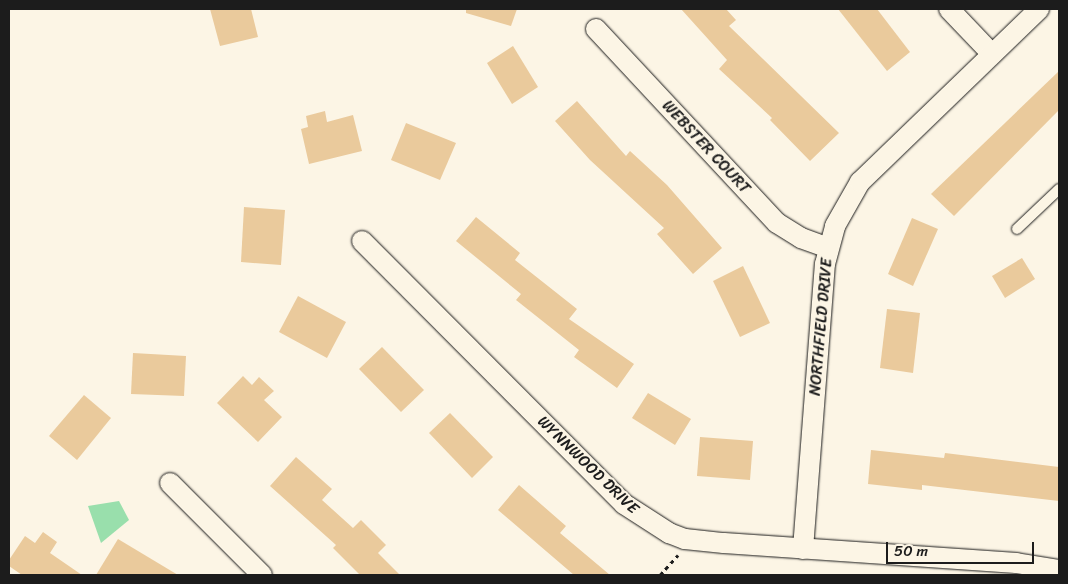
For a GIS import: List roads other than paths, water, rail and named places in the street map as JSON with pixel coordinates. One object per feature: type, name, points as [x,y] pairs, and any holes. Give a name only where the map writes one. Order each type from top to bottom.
[{"type":"street","points":[[949,9],[992,54]]},
{"type":"street","name":"NORTHFIELD DRIVE","points":[[803,548],[828,248],[844,207],[860,182],[1039,9]]},
{"type":"street","name":"WEBSTER COURT","points":[[596,30],[777,223],[801,238],[828,248]]},
{"type":"street","name":"WYNNWOOD DRIVE","points":[[362,241],[640,516],[685,539],[1016,563],[1059,570]]},
{"type":"street","points":[[170,482],[262,575]]},
{"type":"lane","points":[[1017,228],[1059,189]]}]
